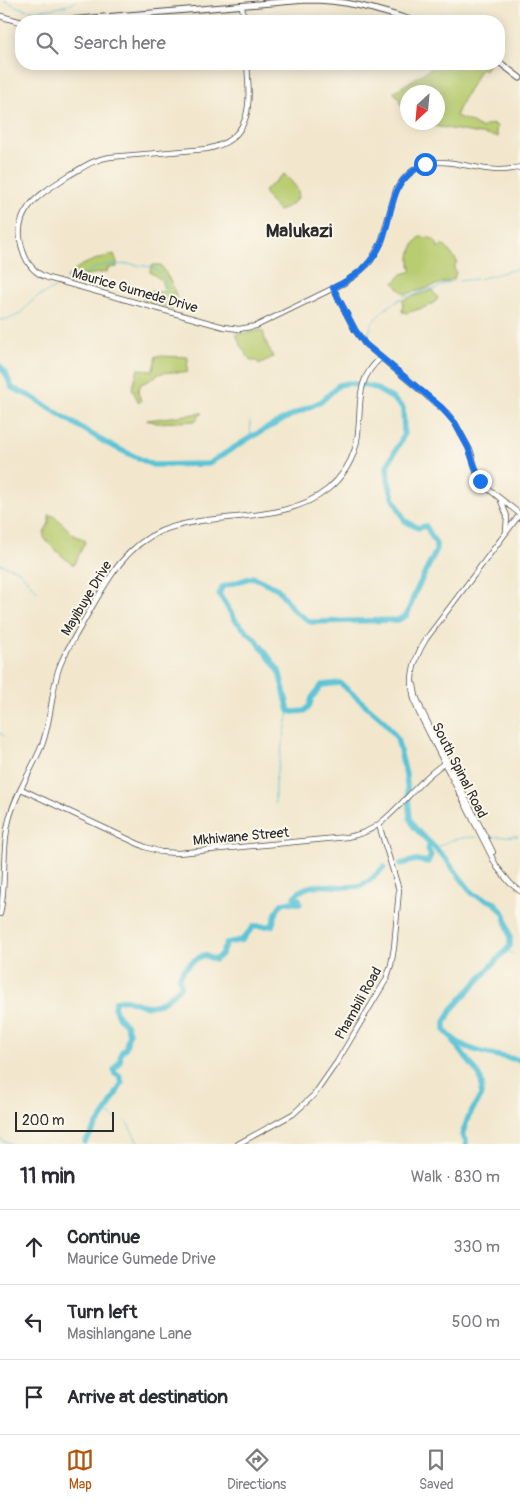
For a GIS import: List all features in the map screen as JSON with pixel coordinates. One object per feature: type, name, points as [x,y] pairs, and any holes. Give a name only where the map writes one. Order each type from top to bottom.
[{"type":"main road","points":[[130,15],[306,0],[332,0],[360,5],[394,15]]},
{"type":"main road","points":[[0,16],[15,20]]},
{"type":"main road","points":[[505,67],[520,78]]},
{"type":"street","points":[[242,6],[243,15]]},
{"type":"street","name":"Maurice Gumede Drive","points":[[248,70],[250,96],[247,115],[240,130],[231,139],[219,146],[207,149],[110,157],[92,162],[31,202],[20,228],[20,243],[23,253],[33,268],[48,278],[235,329],[256,326],[357,274],[375,255],[384,237],[396,190],[413,170],[437,161],[499,170],[520,167]]},
{"type":"street","points":[[333,288],[355,330],[365,344],[441,407],[451,418],[471,452],[480,481],[485,488],[520,514]]},
{"type":"street","name":"Mayibuye Drive","points":[[0,914],[7,830],[14,804],[47,732],[55,684],[61,662],[116,567],[137,546],[161,531],[192,524],[286,509],[305,503],[323,493],[342,474],[353,455],[363,381],[372,366],[380,358]]},
{"type":"street","points":[[501,499],[507,516],[506,533]]},
{"type":"street","name":"South Spinal Road","points":[[520,514],[426,639],[419,651],[411,685],[415,704],[446,762],[497,867],[520,891]]},
{"type":"street","name":"Mkhiwane Street","points":[[21,789],[145,847],[170,853],[185,853],[347,837],[363,833],[379,825],[434,770],[446,762]]},
{"type":"street","name":"Phambili Road","points":[[238,1144],[293,1114],[314,1095],[337,1062],[386,980],[395,941],[399,890],[379,825]]},
{"type":"green space","points":[[429,70],[480,70],[456,116],[482,129],[485,125],[495,124],[498,137],[445,128],[445,85],[405,85]]},
{"type":"green space","points":[[400,88],[400,99],[394,92]]},
{"type":"green space","points":[[284,174],[295,186],[298,195],[293,203],[279,211],[270,202],[264,191]]},
{"type":"green space","points":[[420,237],[432,239],[436,242],[438,248],[443,244],[457,261],[454,268],[456,272],[454,279],[404,294],[394,283],[402,274],[412,271],[411,253],[414,244]]},
{"type":"green space","points":[[114,254],[117,267],[108,268],[107,272],[86,275],[82,284],[67,280],[74,270],[80,266]]},
{"type":"green space","points":[[161,265],[173,287],[176,298],[173,309],[143,301],[147,291],[165,292],[161,280],[150,272],[151,266]]},
{"type":"green space","points":[[432,290],[438,298],[433,304],[408,313],[402,312],[403,300]]},
{"type":"green space","points":[[262,330],[273,357],[259,364],[257,361],[251,361],[242,348],[236,334]]},
{"type":"green space","points":[[156,356],[188,357],[187,373],[161,373],[141,384],[138,392],[141,401],[139,403],[132,389],[138,369],[153,370]]},
{"type":"green space","points":[[202,413],[195,421],[157,423],[147,420]]},
{"type":"green space","points":[[49,515],[55,516],[75,536],[84,539],[85,542],[74,565],[44,537],[44,532],[49,523]]},
{"type":"waterway","points":[[4,0],[21,8],[38,10],[71,5],[76,0]]},
{"type":"waterway","points":[[66,278],[106,265],[129,264],[152,267],[165,280],[173,305]]},
{"type":"waterway","points":[[459,281],[483,278],[520,268]]},
{"type":"waterway","points":[[371,346],[367,338],[373,321],[385,309],[405,296],[435,289],[452,282]]},
{"type":"waterway","points":[[0,320],[18,315],[33,300],[56,287]]},
{"type":"waterway","points":[[0,366],[12,388],[30,396],[106,443],[153,465],[208,464],[251,437],[322,401],[339,385],[348,383],[373,387],[392,398],[403,408],[404,435],[387,466],[388,480],[393,497],[405,521],[418,528],[426,526],[436,544],[436,551],[415,593],[407,615],[398,620],[311,622],[294,611],[278,589],[253,577],[222,587],[219,594],[236,621],[257,641],[279,671],[289,711],[305,711],[322,685],[340,683],[384,721],[397,738],[406,775],[410,818],[414,827],[445,858],[473,894],[495,903],[505,915],[510,938],[510,946],[452,1009],[445,1022],[445,1031],[461,1044],[479,1052],[520,1060]]},
{"type":"waterway","points":[[250,421],[251,437]]},
{"type":"waterway","points":[[0,564],[18,570],[38,592]]},
{"type":"waterway","points":[[275,804],[275,782],[289,711]]},
{"type":"waterway","points":[[0,733],[4,736]]},
{"type":"waterway","points":[[491,837],[518,836]]},
{"type":"waterway","points":[[436,849],[441,845],[460,838],[477,837]]},
{"type":"waterway","points":[[401,864],[416,860],[428,862],[431,855],[428,850],[430,843]]},
{"type":"waterway","points":[[85,1142],[106,1112],[122,1083],[120,1076],[115,1074],[114,1070],[120,1061],[121,1053],[126,1047],[129,1032],[126,1024],[119,1018],[114,1007],[116,1001],[127,1000],[149,1006],[159,1003],[180,987],[179,978],[186,967],[193,961],[204,955],[215,960],[222,953],[226,943],[242,940],[254,926],[272,926],[281,905],[287,902],[300,903],[299,899],[294,897],[300,891],[316,886],[350,887],[362,885],[384,867]]},
{"type":"waterway","points":[[506,950],[513,954]]},
{"type":"waterway","points":[[454,1042],[480,1076],[482,1085],[481,1095],[468,1118],[462,1135],[466,1140],[466,1144]]},
{"type":"waterway","points":[[106,1112],[118,1120]]},
{"type":"waterway","points":[[126,1121],[139,1144]]},
{"type":"waterway","points":[[0,1139],[11,1144]]},
{"type":"district","name":"Malukazi","points":[[299,230]]},
{"type":"route","points":[[425,164],[413,170],[396,190],[384,237],[370,262],[357,274],[333,288],[355,330],[365,344],[441,407],[455,423],[471,452],[480,481]]}]
